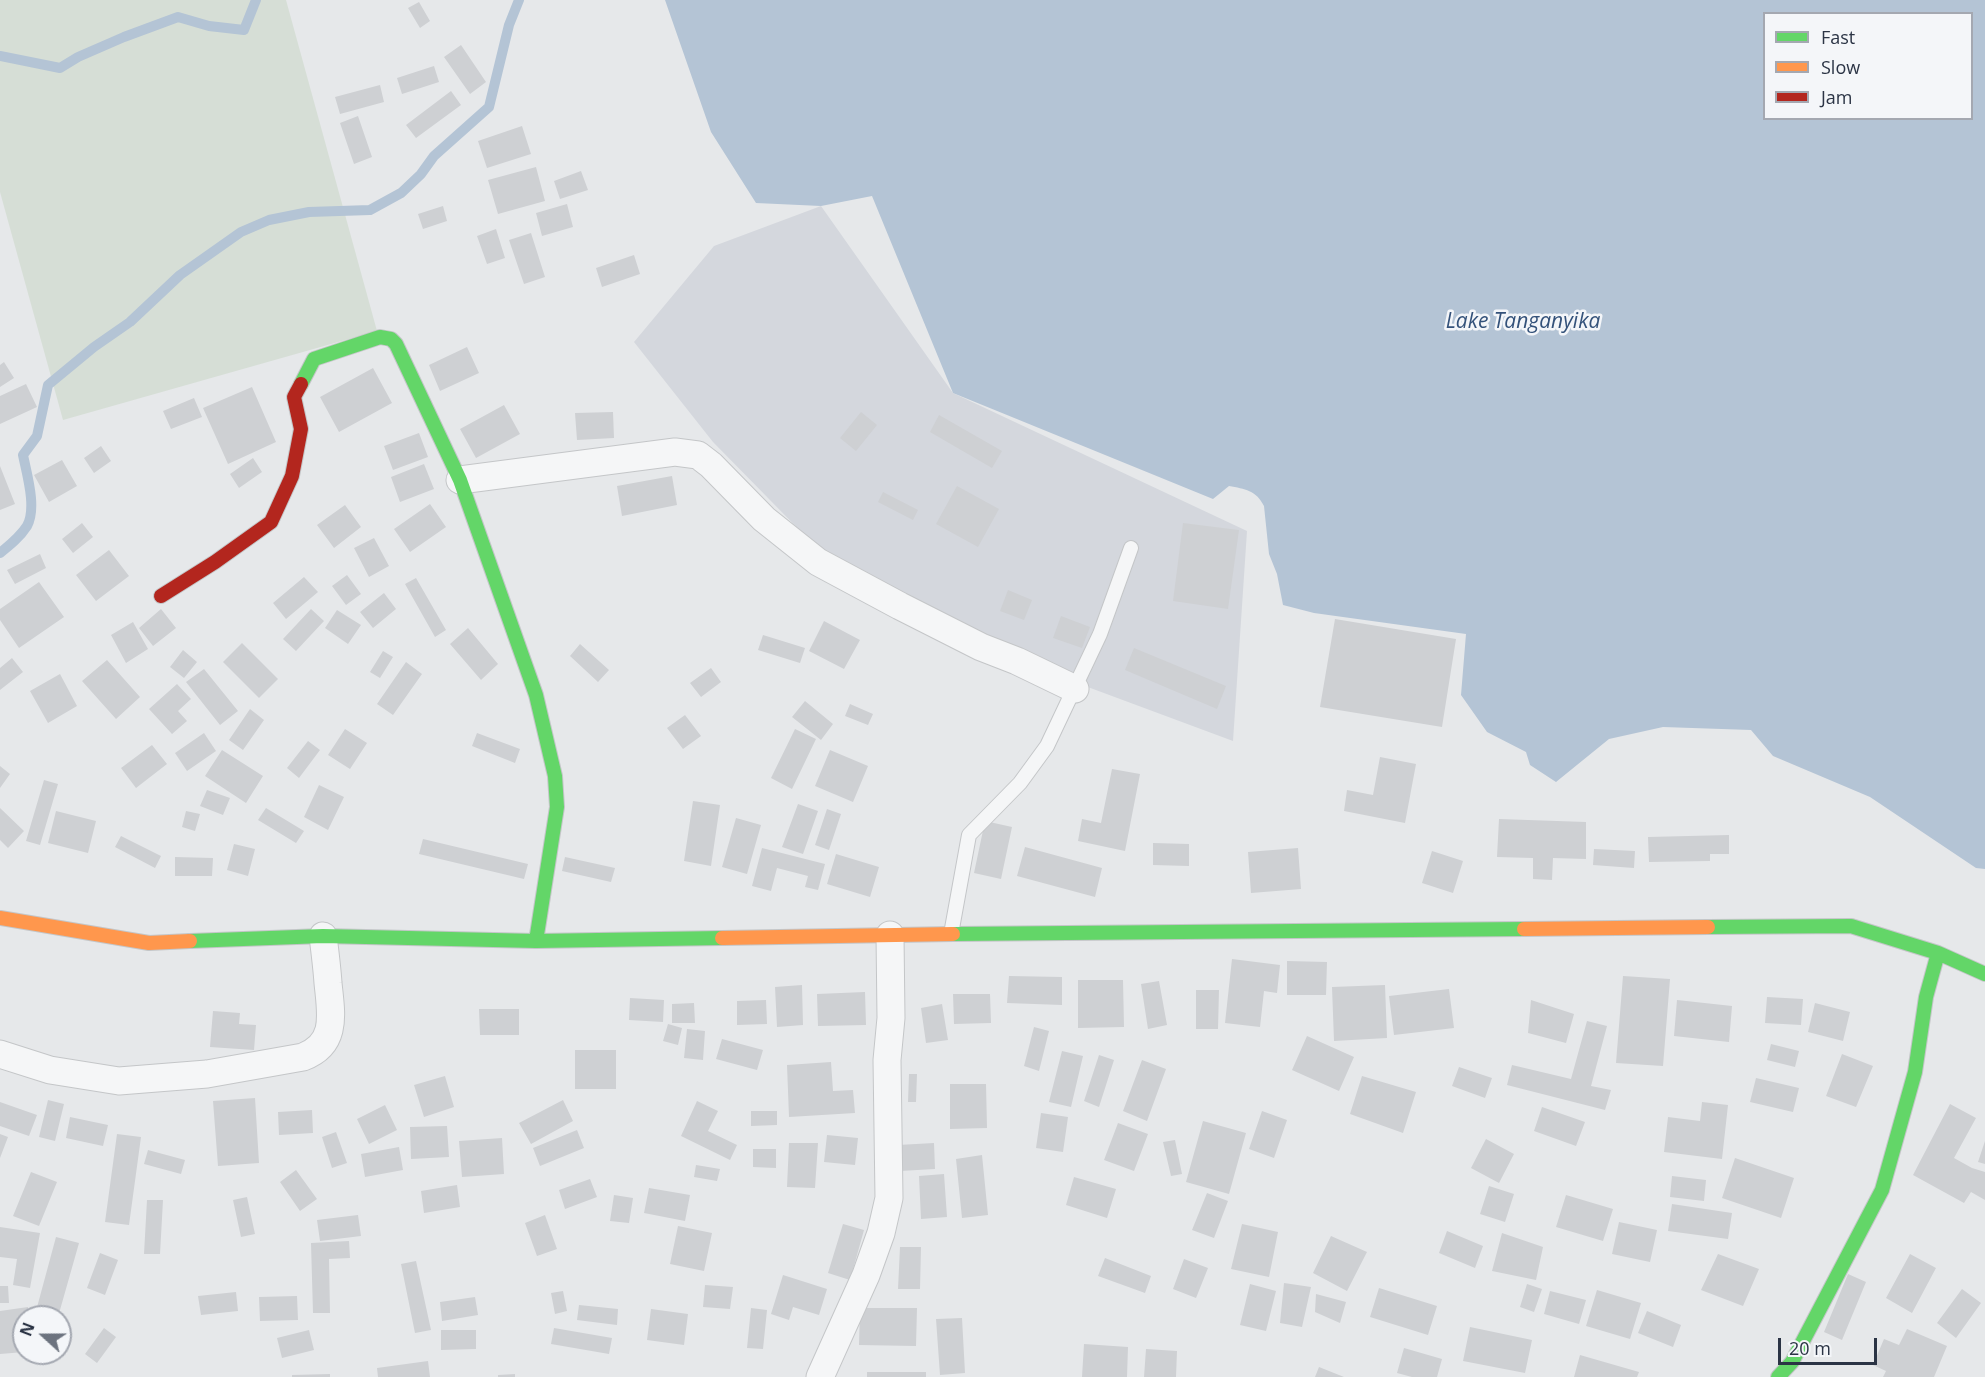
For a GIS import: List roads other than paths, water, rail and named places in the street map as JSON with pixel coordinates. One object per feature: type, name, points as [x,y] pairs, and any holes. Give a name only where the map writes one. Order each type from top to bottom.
[{"type":"main road","points":[[161,596],[215,562],[271,522],[292,476],[301,429],[294,397],[314,359],[380,338],[391,339],[396,344],[460,480],[536,694],[555,776],[557,807],[536,941]]},
{"type":"main road","points":[[0,918],[149,943],[323,936],[536,941],[951,934],[1851,926],[1938,953],[1985,974]]},
{"type":"main road","points":[[1778,1377],[1792,1362],[1882,1190],[1915,1072],[1926,997],[1938,953]]},
{"type":"street","points":[[460,480],[675,452],[698,455],[711,465],[764,519],[819,562],[981,647],[1017,661],[1075,689]]},
{"type":"street","points":[[820,1377],[866,1275],[881,1233],[889,1198],[887,1060],[891,1018],[890,935]]},
{"type":"street","points":[[0,1054],[50,1070],[119,1081],[207,1074],[303,1057],[313,1053],[322,1045],[332,1020],[323,936]]},
{"type":"lane","points":[[951,934],[969,835],[1020,783],[1047,746],[1100,634],[1131,548]]},
{"type":"water","name":"Lake Tanganyika","points":[[665,0],[1985,0],[1985,869],[1976,868],[1870,797],[1773,756],[1751,730],[1663,727],[1609,739],[1556,782],[1530,765],[1526,752],[1487,732],[1461,695],[1466,634],[1314,613],[1283,605],[1277,574],[1269,554],[1264,506],[1254,493],[1229,486],[1213,499],[953,393],[872,196],[821,206],[756,203],[711,132]]},
{"type":"waterway","points":[[0,56],[60,68],[78,57],[124,37],[178,17],[209,26],[244,30],[256,0]]},
{"type":"waterway","points":[[0,553],[21,534],[30,519],[30,491],[23,455],[37,436],[48,385],[94,347],[130,322],[180,275],[241,232],[269,220],[309,212],[370,210],[401,193],[421,174],[434,156],[489,107],[509,25],[519,0]]}]
